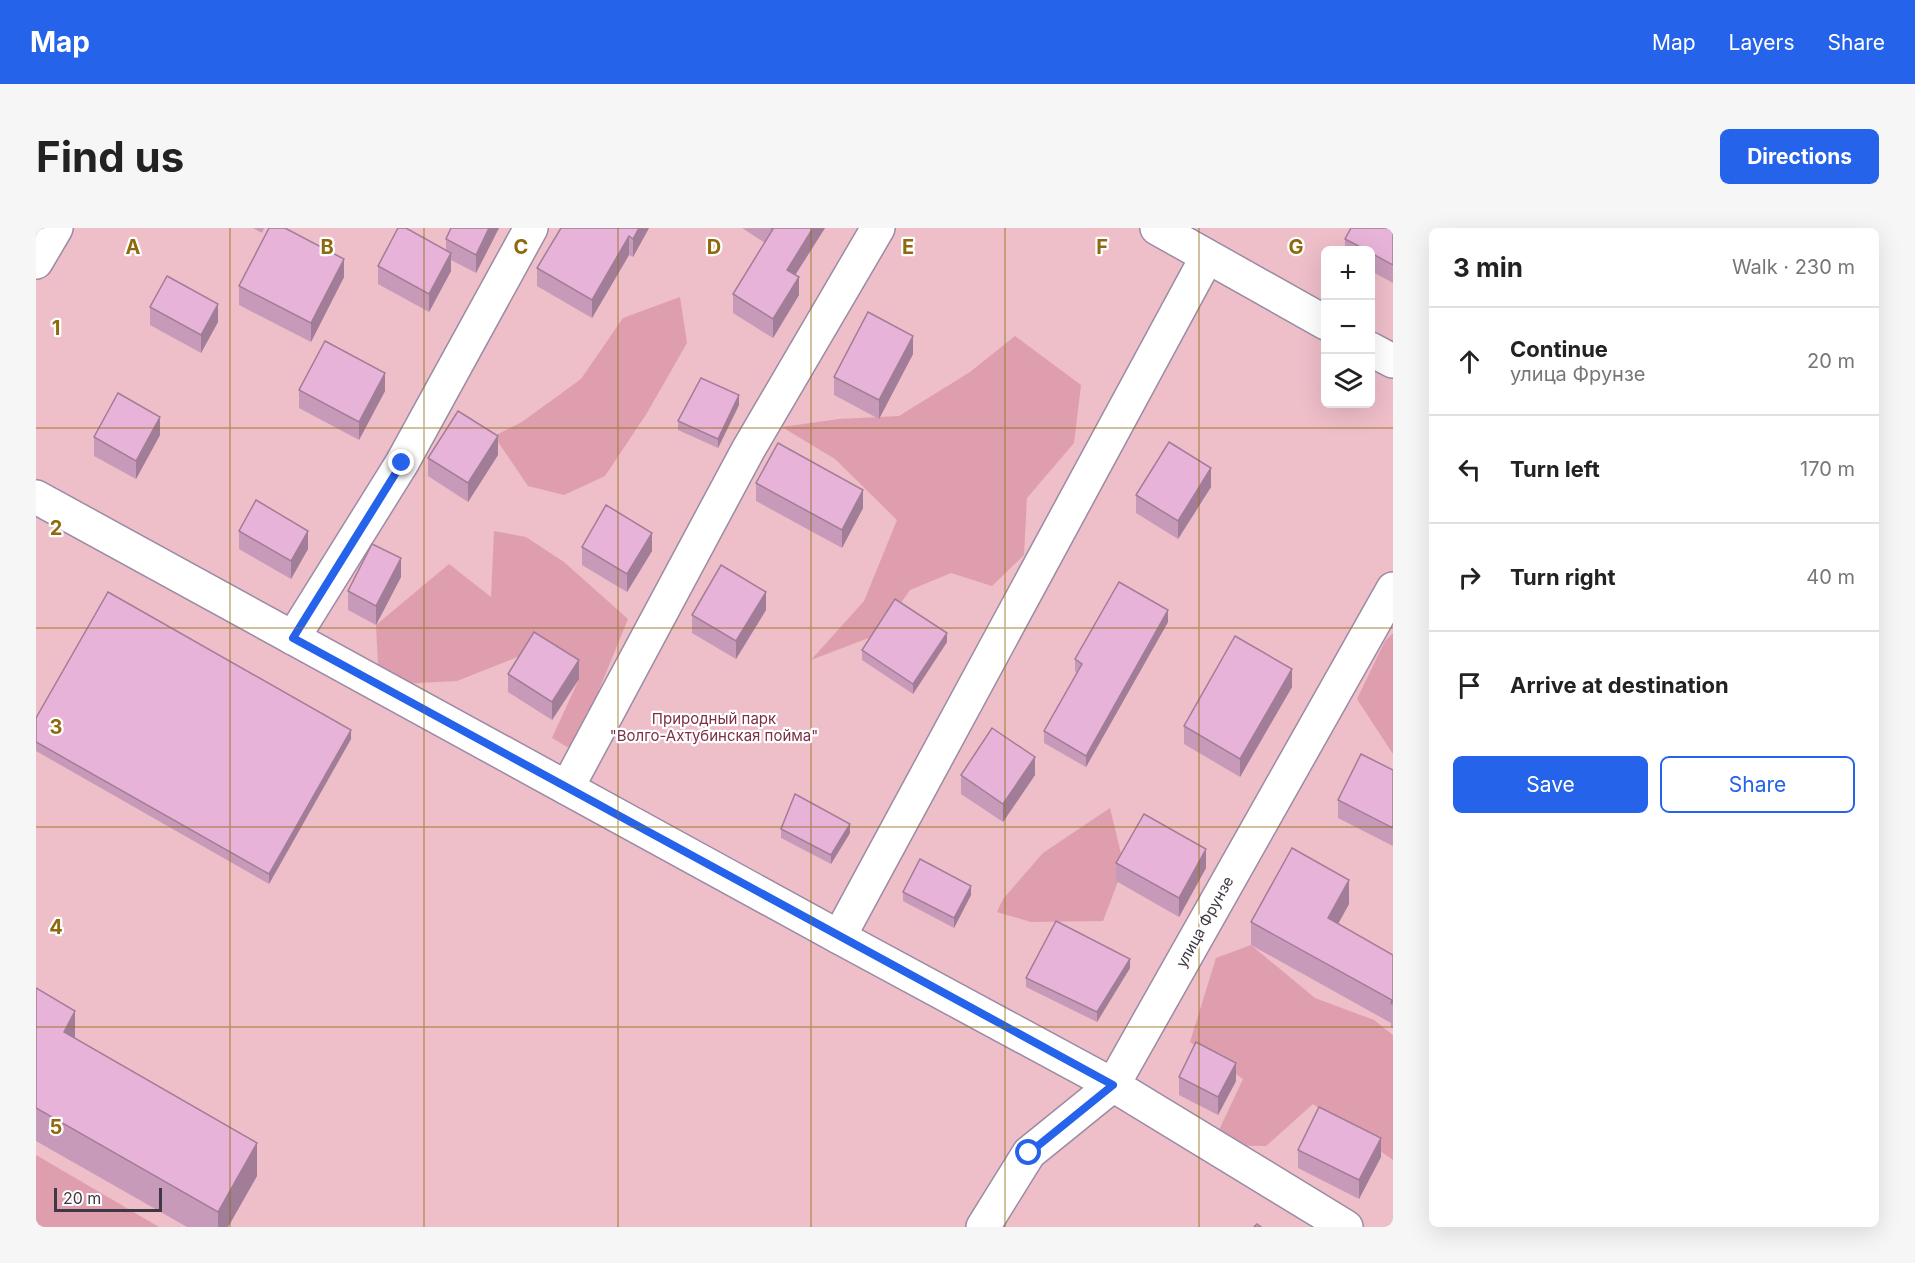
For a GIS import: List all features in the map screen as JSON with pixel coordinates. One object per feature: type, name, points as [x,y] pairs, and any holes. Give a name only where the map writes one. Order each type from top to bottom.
[{"type":"street","points":[[293,638],[402,463],[531,228]]},
{"type":"street","points":[[567,788],[748,450],[878,228]]},
{"type":"street","points":[[1157,228],[1321,320]]},
{"type":"street","points":[[839,937],[1208,257]]},
{"type":"street","points":[[1375,351],[1393,361]]},
{"type":"street","points":[[36,497],[1113,1085],[1346,1227]]},
{"type":"street","name":"улица Фрунзе","points":[[983,1227],[1029,1153],[1113,1085],[1393,589]]},
{"type":"green space","name":"Природный парк \"Волго-Ахтубинская пойма\"","points":[[36,228],[1393,228],[1393,1227],[36,1227]]},
{"type":"shaded area","points":[[680,297],[687,343],[647,413],[605,476],[564,495],[528,486],[494,436],[522,422],[581,379],[623,318]]},
{"type":"shaded area","points":[[1015,336],[1081,385],[1074,443],[1027,498],[1024,555],[992,586],[951,573],[910,590],[879,634],[811,660],[864,601],[897,520],[835,459],[782,427],[839,419],[899,416],[970,372]]},
{"type":"shaded area","points":[[494,531],[526,537],[564,562],[628,619],[574,751],[552,738],[579,679],[535,650],[457,681],[379,685],[376,625],[449,564],[491,597]]},
{"type":"shaded area","points":[[1393,633],[1393,754],[1357,699],[1385,641]]},
{"type":"shaded area","points":[[1110,808],[1124,866],[1103,921],[1031,922],[997,912],[1003,899],[1043,853]]},
{"type":"shaded area","points":[[1251,945],[1315,998],[1374,1020],[1393,1035],[1393,1160],[1313,1104],[1266,1146],[1212,1145],[1243,1079],[1190,1042],[1216,958]]},
{"type":"shaded area","points":[[36,1155],[159,1227],[36,1227]]},
{"type":"building","points":[[269,228],[285,228],[344,259],[311,323],[239,286]]},
{"type":"building","points":[[398,228],[406,228],[451,253],[429,294],[378,266]]},
{"type":"building","points":[[451,228],[489,228],[476,255],[446,239]]},
{"type":"building","points":[[561,228],[639,228],[633,239],[629,236],[592,300],[537,268]]},
{"type":"building","points":[[771,228],[813,228],[787,270],[799,277],[773,319],[733,294],[773,229]]},
{"type":"building","points":[[1351,228],[1393,228],[1393,265],[1375,255],[1375,246],[1358,246],[1345,239]]},
{"type":"building","points":[[167,276],[218,304],[201,335],[150,307]]},
{"type":"building","points":[[868,312],[913,336],[879,400],[834,377]]},
{"type":"building","points":[[325,341],[385,373],[359,422],[299,390]]},
{"type":"building","points":[[701,378],[739,395],[718,439],[678,421]]},
{"type":"building","points":[[118,393],[160,417],[136,461],[94,437]]},
{"type":"building","points":[[458,411],[498,436],[468,483],[428,458]]},
{"type":"building","points":[[1169,442],[1211,468],[1178,521],[1136,495]]},
{"type":"building","points":[[778,443],[863,490],[842,530],[756,483]]},
{"type":"building","points":[[256,500],[308,531],[291,561],[239,531]]},
{"type":"building","points":[[606,505],[652,533],[627,574],[582,547]]},
{"type":"building","points":[[372,544],[401,558],[376,606],[348,591]]},
{"type":"building","points":[[721,565],[766,592],[736,641],[692,615]]},
{"type":"building","points":[[1119,582],[1168,610],[1086,756],[1044,731],[1082,664],[1075,659]]},
{"type":"building","points":[[108,592],[351,730],[269,874],[36,742],[36,718]]},
{"type":"building","points":[[895,599],[947,633],[913,684],[862,650]]},
{"type":"building","points":[[534,632],[579,660],[552,702],[508,674]]},
{"type":"building","points":[[1235,636],[1292,669],[1240,759],[1184,726]]},
{"type":"building","points":[[992,728],[1035,757],[1003,804],[961,775]]},
{"type":"building","points":[[1361,754],[1393,770],[1393,828],[1338,800]]},
{"type":"building","points":[[795,794],[850,824],[831,855],[781,829]]},
{"type":"building","points":[[1144,814],[1206,849],[1179,898],[1116,863]]},
{"type":"building","points":[[1292,848],[1349,880],[1328,918],[1393,955],[1393,1004],[1392,1000],[1251,922]]},
{"type":"building","points":[[920,859],[971,886],[954,918],[903,892]]},
{"type":"building","points":[[1056,921],[1130,959],[1097,1012],[1026,978]]},
{"type":"building","points":[[36,988],[75,1011],[64,1032],[257,1143],[218,1212],[36,1108]]},
{"type":"building","points":[[1196,1042],[1236,1063],[1218,1097],[1179,1077]]},
{"type":"building","points":[[1319,1107],[1381,1138],[1359,1180],[1298,1150]]},
{"type":"route","points":[[402,463],[293,638],[1113,1085],[1029,1153]]}]
